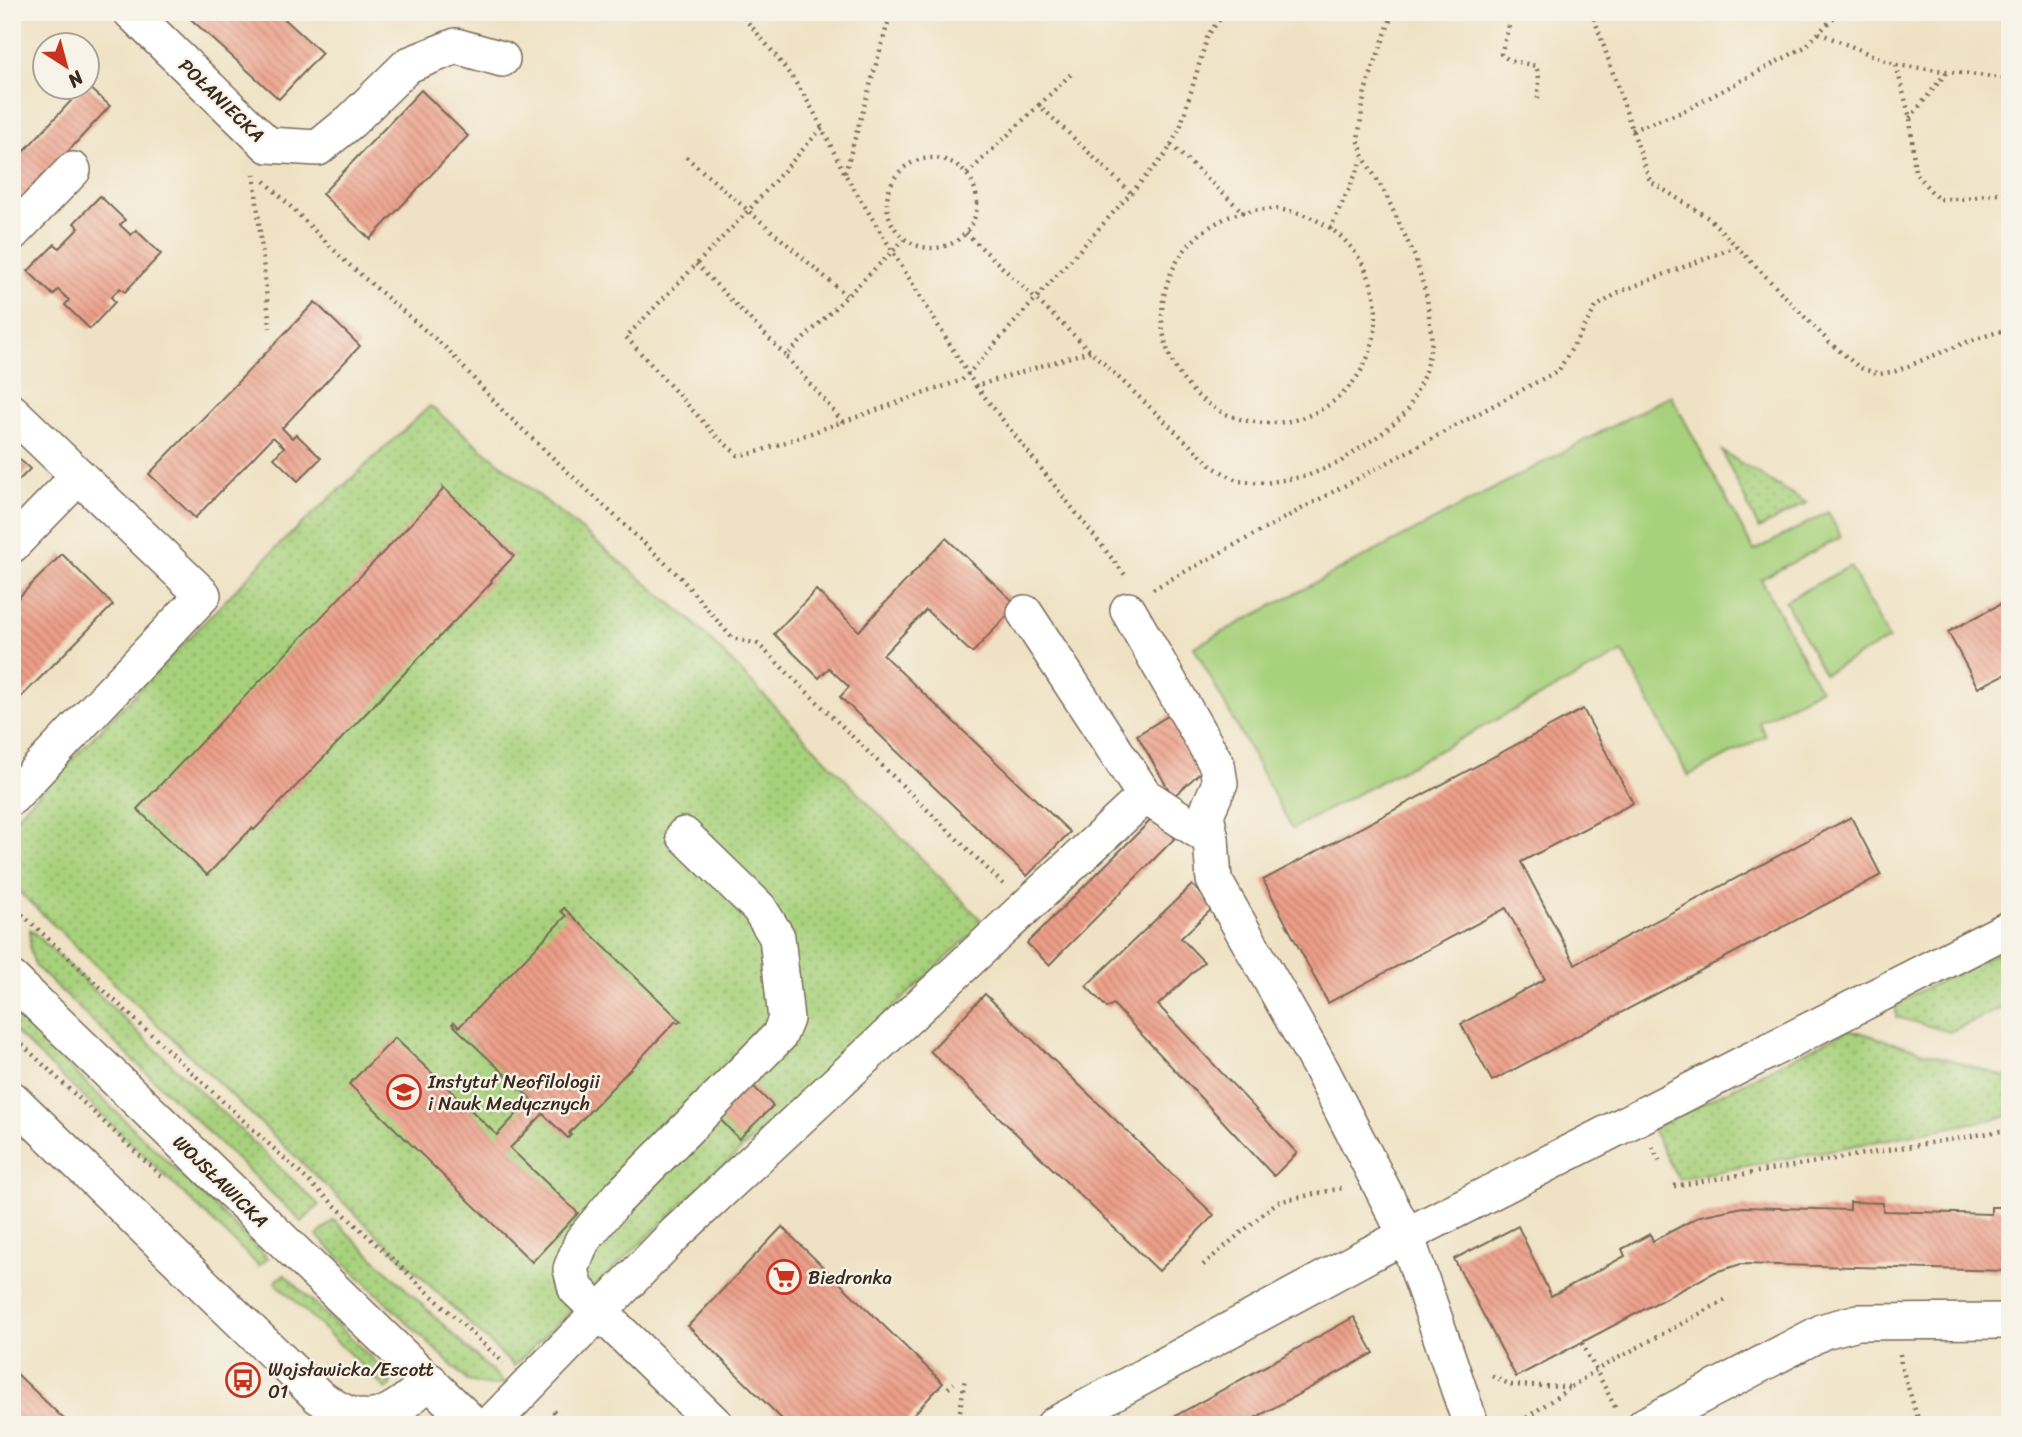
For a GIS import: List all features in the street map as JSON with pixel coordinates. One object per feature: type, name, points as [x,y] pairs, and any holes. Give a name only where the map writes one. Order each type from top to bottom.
[{"type":"street","name":"POŁANIECKA","points":[[131,12],[268,145],[318,148],[351,121],[408,65],[456,46],[502,59]]},
{"type":"street","points":[[12,233],[72,170]]},
{"type":"street","points":[[12,412],[204,595],[12,797]]},
{"type":"street","points":[[12,545],[79,476]]},
{"type":"street","points":[[1128,606],[1217,765],[1220,783],[1206,814],[1214,880],[1321,1069],[1406,1235],[1472,1425]]},
{"type":"street","points":[[1024,613],[1145,796],[1211,839]]},
{"type":"street","points":[[490,1425],[675,1234],[1145,796]]},
{"type":"street","points":[[684,835],[759,908],[776,937],[786,1019],[779,1036],[615,1201],[582,1241],[570,1269],[576,1289],[716,1425]]},
{"type":"street","points":[[1054,1425],[1406,1235],[2010,929]]},
{"type":"street","name":"WOJSŁAWICKA","points":[[12,979],[474,1425]]},
{"type":"street","points":[[12,1099],[318,1396],[337,1410],[355,1417],[384,1416],[430,1381]]},
{"type":"street","points":[[1632,1421],[1824,1331],[1858,1322],[2010,1321]]},
{"type":"path","points":[[739,12],[777,56],[810,103],[845,174],[976,386],[1126,577],[1128,606],[1559,370],[1596,307],[1619,292],[1738,246]]},
{"type":"path","points":[[845,174],[891,12]]},
{"type":"path","points":[[822,128],[748,211],[626,337],[716,436],[738,455],[754,453],[962,380],[1166,154],[1180,128],[1208,36],[1224,12]]},
{"type":"path","points":[[966,233],[1213,467],[1238,481],[1265,483],[1307,476],[1340,462],[1407,412],[1424,375],[1432,342],[1427,298],[1415,257],[1385,193],[1364,158],[1358,139],[1365,91],[1393,12]]},
{"type":"path","points":[[1510,12],[1501,54],[1509,60],[1536,66],[1541,80],[1538,101]]},
{"type":"path","points":[[1592,12],[1650,181],[1710,219],[1829,342],[1860,368],[1880,374],[1896,371],[1964,343],[2010,328]]},
{"type":"path","points":[[1632,130],[1682,112],[1805,47],[1839,12]]},
{"type":"path","points":[[1819,33],[1896,65],[2010,79]]},
{"type":"path","points":[[1896,65],[1910,118],[1915,173],[1938,199],[2010,191]]},
{"type":"path","points":[[1910,118],[1947,72]]},
{"type":"path","points":[[967,174],[1072,73]]},
{"type":"path","points":[[1039,106],[1130,192]]},
{"type":"path","points":[[1171,145],[1244,213]]},
{"type":"path","points":[[686,157],[846,295]]},
{"type":"path","points":[[926,158],[942,159],[967,174],[977,200],[976,215],[966,233],[947,246],[933,249],[918,247],[904,240],[894,228],[886,199],[899,171],[926,158]]},
{"type":"path","points":[[1330,229],[1364,158]]},
{"type":"path","points":[[270,328],[254,170],[347,263],[447,349],[504,412],[680,577],[732,638],[758,644],[1027,906]]},
{"type":"path","points":[[1287,209],[1320,221],[1330,229],[1349,243],[1369,274],[1377,309],[1374,345],[1358,378],[1332,404],[1301,420],[1266,425],[1231,418],[1201,400],[1178,374],[1164,341],[1161,306],[1171,272],[1190,243],[1218,222],[1251,210],[1287,209]]},
{"type":"path","points":[[786,356],[904,240]]},
{"type":"path","points":[[696,264],[786,356],[843,422]]},
{"type":"path","points":[[976,386],[1090,351]]},
{"type":"path","points":[[12,905],[347,1215],[567,1425]]},
{"type":"path","points":[[1674,1186],[2001,1131],[2010,1127]]},
{"type":"path","points":[[1649,1141],[1661,1164]]},
{"type":"path","points":[[1203,1265],[1277,1202],[1378,1181]]},
{"type":"path","points":[[1516,1425],[1596,1370],[1727,1299]]},
{"type":"path","points":[[1583,1343],[1596,1370],[1632,1421]]},
{"type":"path","points":[[1900,1345],[1901,1365],[1920,1425]]},
{"type":"path","points":[[1487,1374],[1511,1385],[1571,1387]]},
{"type":"path","points":[[958,1425],[965,1377]]},
{"type":"path","points":[[948,1388],[954,1383]]},
{"type":"green space","points":[[1671,395],[1754,551],[1828,512],[1841,537],[1761,579],[1820,689],[1759,722],[1765,736],[1688,776],[1623,652],[1292,829],[1194,647]]},
{"type":"green space","points":[[430,406],[690,619],[984,923],[594,1287],[514,1366],[12,885],[12,821],[278,546]]},
{"type":"green space","points":[[1722,451],[1806,503],[1759,529]]},
{"type":"green space","points":[[1850,566],[1889,639],[1824,674],[1785,601]]},
{"type":"green space","points":[[30,929],[319,1205],[302,1222],[35,966],[30,949]]},
{"type":"green space","points":[[1996,953],[2010,979],[2010,1004],[1950,1032],[1896,1017],[1896,1003]]},
{"type":"green space","points":[[12,1012],[268,1258],[259,1266],[12,1029]]},
{"type":"green space","points":[[1849,1029],[2010,1078],[2010,1116],[1678,1179],[1652,1129]]},
{"type":"green space","points":[[334,1220],[506,1385],[485,1385],[468,1381],[317,1236]]},
{"type":"green space","points":[[284,1274],[390,1376],[391,1385],[386,1389],[275,1282]]},
{"type":"building","points":[[183,12],[277,12],[322,53],[279,99]]},
{"type":"building","points":[[421,90],[468,136],[370,239],[322,194]]},
{"type":"building","points":[[102,99],[110,106],[12,212],[12,164],[70,102],[102,102]]},
{"type":"building","points":[[100,196],[125,220],[120,225],[131,235],[136,230],[161,254],[125,292],[120,288],[111,297],[115,302],[90,329],[65,305],[69,300],[58,290],[53,295],[28,271],[55,244],[59,248],[79,228],[74,223]]},
{"type":"building","points":[[315,302],[360,346],[282,428],[292,438],[296,434],[321,458],[298,481],[274,458],[284,447],[273,437],[195,518],[149,474]]},
{"type":"building","points":[[12,452],[30,469],[12,487]]},
{"type":"building","points":[[443,487],[514,556],[254,830],[252,828],[207,875],[137,809]]},
{"type":"building","points":[[946,538],[1017,605],[972,653],[926,610],[883,655],[1070,832],[1027,876],[840,697],[849,687],[829,668],[819,678],[774,634],[816,590],[859,631]]},
{"type":"building","points":[[62,554],[113,605],[12,706],[12,604]]},
{"type":"building","points":[[2010,599],[2010,672],[1978,688],[1948,632]]},
{"type":"building","points":[[1583,709],[1633,803],[1521,862],[1575,964],[1851,817],[1881,875],[1492,1081],[1461,1024],[1545,979],[1506,908],[1328,1003],[1263,880]]},
{"type":"building","points":[[1171,714],[1204,769],[1173,797],[1137,735]]},
{"type":"building","points":[[1154,817],[1175,838],[1049,965],[1027,943]]},
{"type":"building","points":[[1192,885],[1214,907],[1181,938],[1204,962],[1158,1005],[1297,1153],[1274,1176],[1113,1004],[1107,1008],[1086,986]]},
{"type":"building","name":"Instytut Neofilologii i Nauk Medycznych","points":[[564,908],[681,1021],[676,1021],[569,1133],[571,1135],[568,1138],[543,1114],[510,1148],[578,1213],[532,1262],[349,1084],[395,1038],[497,1135],[531,1099],[452,1024],[454,1022],[459,1027],[566,916],[561,911]]},
{"type":"building","points":[[985,994],[1214,1215],[1159,1271],[930,1051]]},
{"type":"building","points":[[750,1083],[773,1106],[739,1139],[717,1116]]},
{"type":"building","points":[[1850,1202],[1883,1203],[1883,1211],[1991,1214],[1991,1207],[2010,1207],[2010,1271],[1741,1264],[1715,1272],[1516,1377],[1454,1259],[1518,1226],[1551,1296],[1625,1256],[1622,1249],[1650,1234],[1653,1241],[1700,1216],[1743,1207],[1850,1210]]},
{"type":"building","name":"Biedronka","points":[[782,1227],[943,1383],[904,1425],[788,1425],[688,1326]]},
{"type":"building","points":[[1354,1317],[1374,1353],[1242,1425],[1159,1425]]},
{"type":"building","points":[[12,1369],[70,1425],[12,1425]]},
{"type":"place","name":"Instytut Neofilologii i Nauk Medycznych","points":[[404,1092]]},
{"type":"place","name":"Biedronka","points":[[784,1277]]},
{"type":"place","name":"Wojsławicka/Escott 01","points":[[243,1380]]}]
